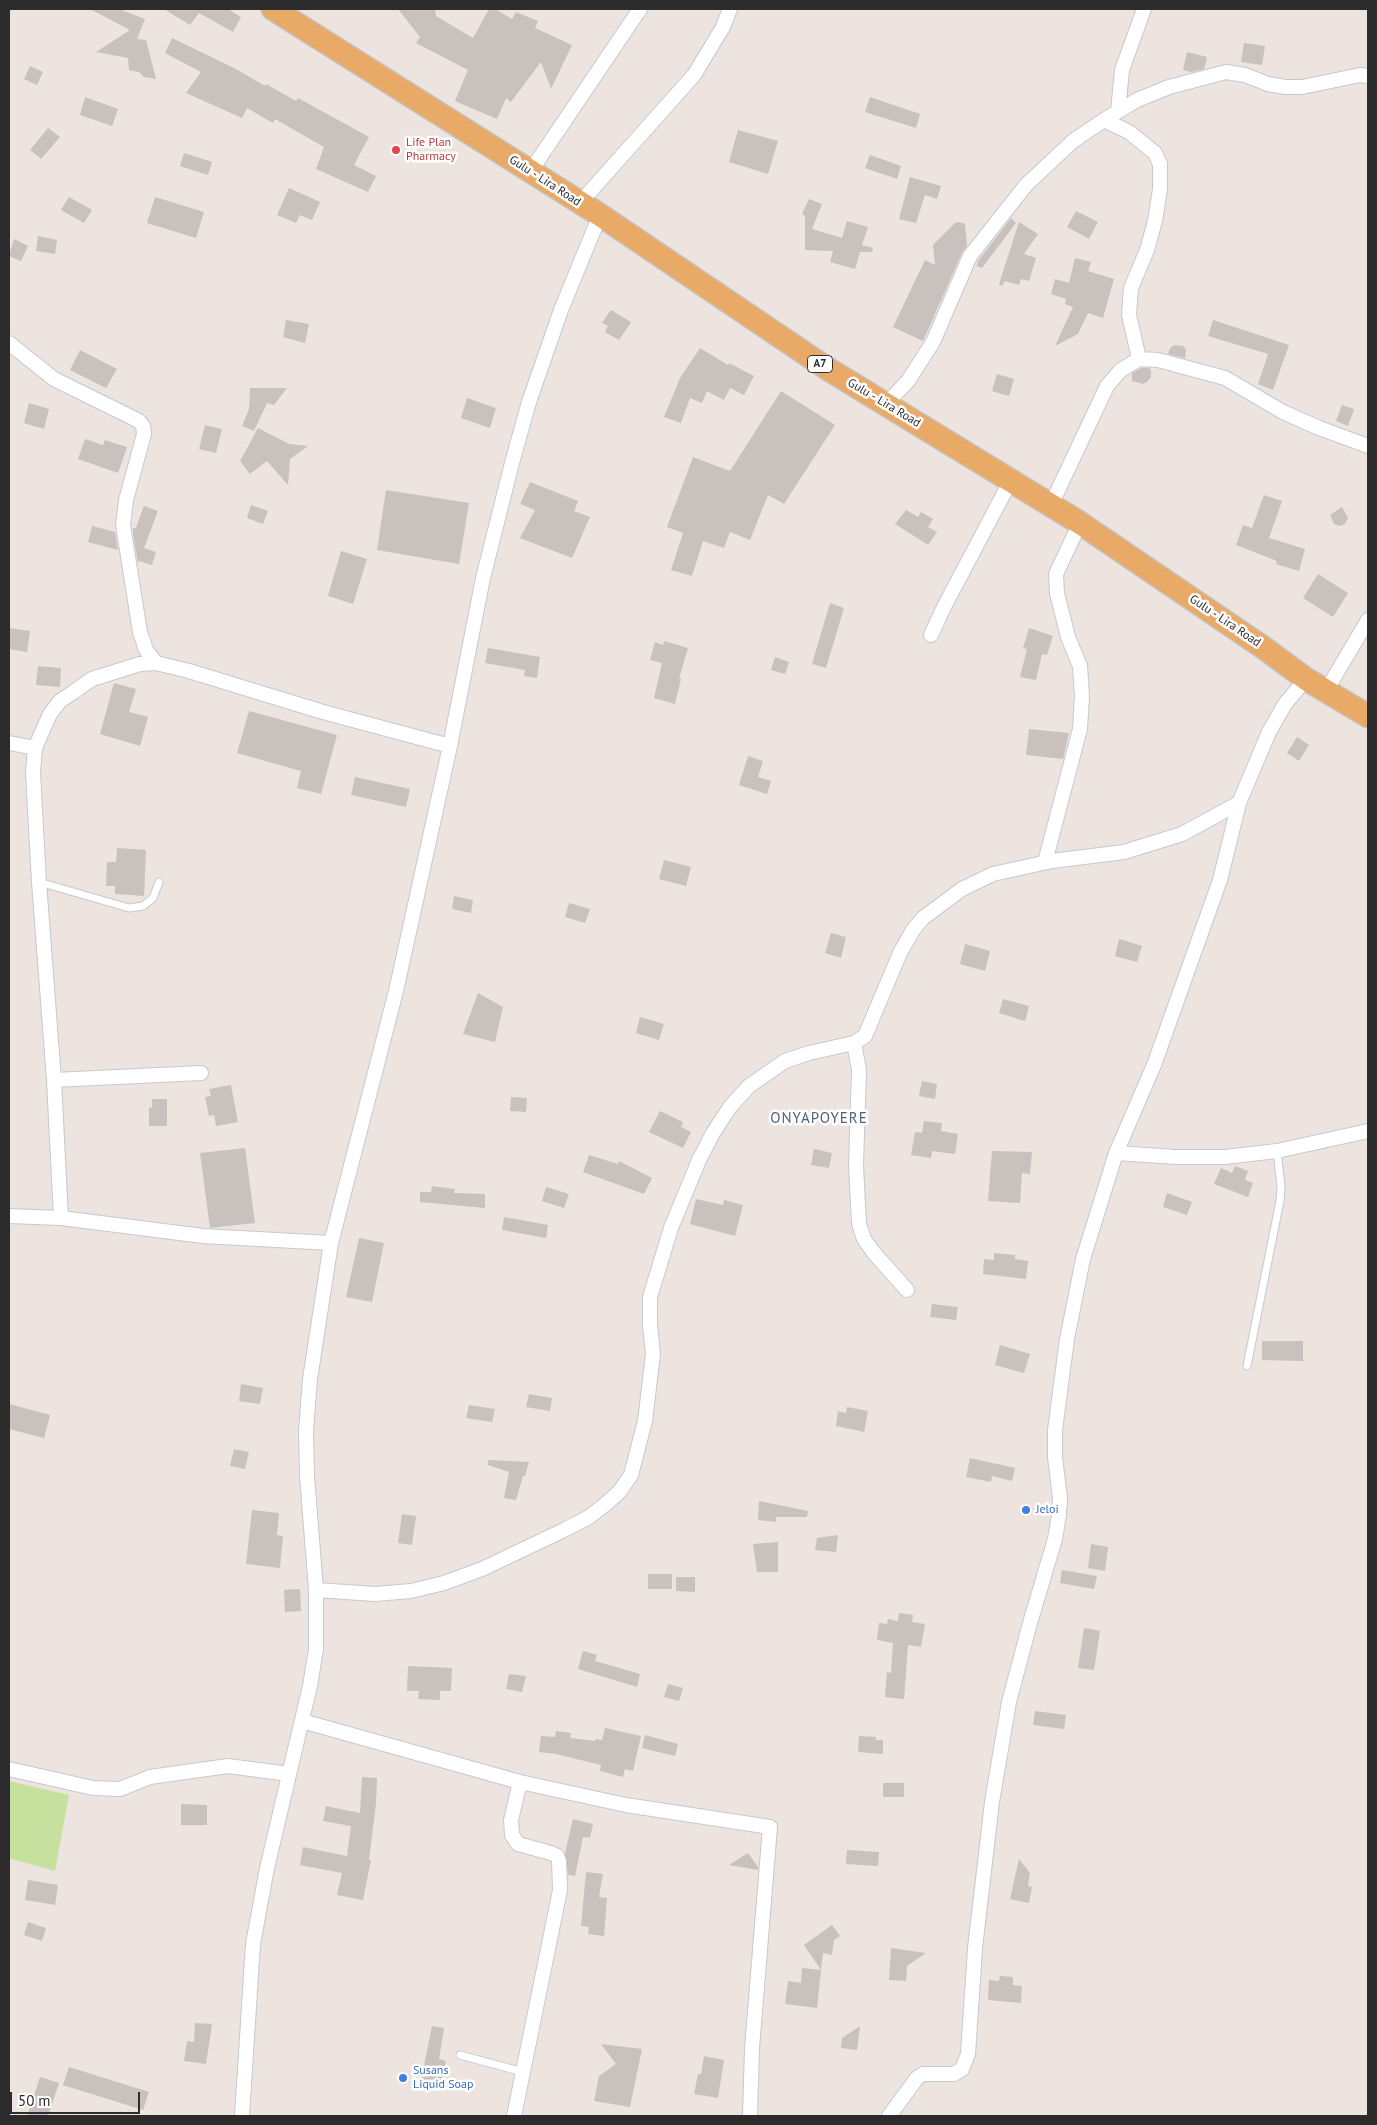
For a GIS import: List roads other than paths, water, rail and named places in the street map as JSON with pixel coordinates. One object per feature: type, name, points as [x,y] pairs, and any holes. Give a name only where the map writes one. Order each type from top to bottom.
[{"type":"main road","name":"Gulu - Lira Road","points":[[273,9],[579,204],[600,215],[828,369],[1010,482],[1080,523],[1264,648],[1306,679],[1368,716]]},
{"type":"street","points":[[530,172],[640,9]]},
{"type":"street","points":[[579,204],[694,75],[723,27],[730,9]]},
{"type":"street","points":[[1118,111],[1122,70],[1144,9]]},
{"type":"street","points":[[886,404],[908,381],[933,342],[970,256],[1026,185],[1073,142],[1104,120],[1137,100],[1169,87],[1226,72],[1245,75],[1268,84],[1285,87],[1302,86],[1360,75],[1368,76]]},
{"type":"street","points":[[1104,120],[1129,132],[1155,153],[1160,164],[1160,189],[1154,221],[1147,250],[1131,288],[1130,316],[1140,359]]},
{"type":"street","points":[[242,2116],[253,1944],[267,1868],[302,1721],[316,1649],[316,1590],[307,1476],[306,1431],[310,1379],[331,1243],[396,991],[450,746],[483,578],[529,402],[561,310],[600,215]]},
{"type":"street","points":[[9,343],[54,379],[141,423],[144,434],[126,500],[123,525],[138,624],[146,650],[156,663]]},
{"type":"street","points":[[1051,505],[1107,386],[1121,370],[1140,359],[1158,360],[1225,378],[1283,412],[1368,446]]},
{"type":"street","points":[[931,636],[944,607],[1010,482]]},
{"type":"street","points":[[1045,862],[1080,729],[1082,696],[1080,666],[1068,637],[1057,593],[1056,574],[1080,523]]},
{"type":"street","points":[[1326,691],[1368,620]]},
{"type":"street","points":[[61,1218],[54,1080],[39,882],[34,773],[34,748],[50,714],[60,701],[92,679],[140,664],[156,663],[189,671],[323,712],[450,746]]},
{"type":"street","points":[[889,2116],[917,2078],[923,2074],[954,2074],[962,2069],[968,2054],[976,1948],[992,1802],[1009,1702],[1055,1540],[1059,1515],[1060,1498],[1055,1457],[1055,1430],[1067,1339],[1083,1259],[1116,1153],[1154,1065],[1220,880],[1239,803],[1268,732],[1285,704],[1306,679]]},
{"type":"street","points":[[9,742],[34,748]]},
{"type":"street","points":[[316,1590],[375,1594],[411,1591],[444,1583],[482,1569],[589,1517],[620,1491],[631,1475],[645,1421],[653,1354],[650,1297],[675,1217],[709,1139],[730,1107],[749,1086],[785,1061],[809,1053],[854,1044],[864,1036],[868,1031],[900,954],[923,918],[962,889],[993,874],[1045,862],[1124,852],[1182,834],[1239,803]]},
{"type":"street","points":[[854,1044],[859,1070],[856,1165],[859,1224],[864,1239],[874,1253],[907,1290]]},
{"type":"street","points":[[54,1080],[201,1073]]},
{"type":"street","points":[[1116,1153],[1176,1157],[1225,1157],[1277,1151],[1368,1131]]},
{"type":"street","points":[[9,1216],[61,1218],[203,1236],[331,1243]]},
{"type":"street","points":[[302,1721],[520,1782],[626,1805],[770,1827],[752,2048],[750,2116]]},
{"type":"street","points":[[9,1768],[93,1788],[120,1789],[150,1777],[228,1766],[290,1774]]},
{"type":"street","points":[[514,2116],[560,1890],[557,1856],[518,1844],[512,1836],[511,1820],[520,1782]]},
{"type":"lane","points":[[39,882],[129,908],[143,906],[154,898],[159,882]]},
{"type":"lane","points":[[1247,1366],[1280,1201],[1281,1186],[1277,1151]]},
{"type":"lane","points":[[460,2055],[523,2072]]},
{"type":"place","name":"Life Plan Pharmacy","points":[[396,150]]},
{"type":"place","name":"Jeloi","points":[[1026,1510]]},
{"type":"place","name":"Susans Liquid Soap","points":[[403,2078]]},
{"type":"district","name":"ONYAPOYERE","points":[[819,1119]]}]
